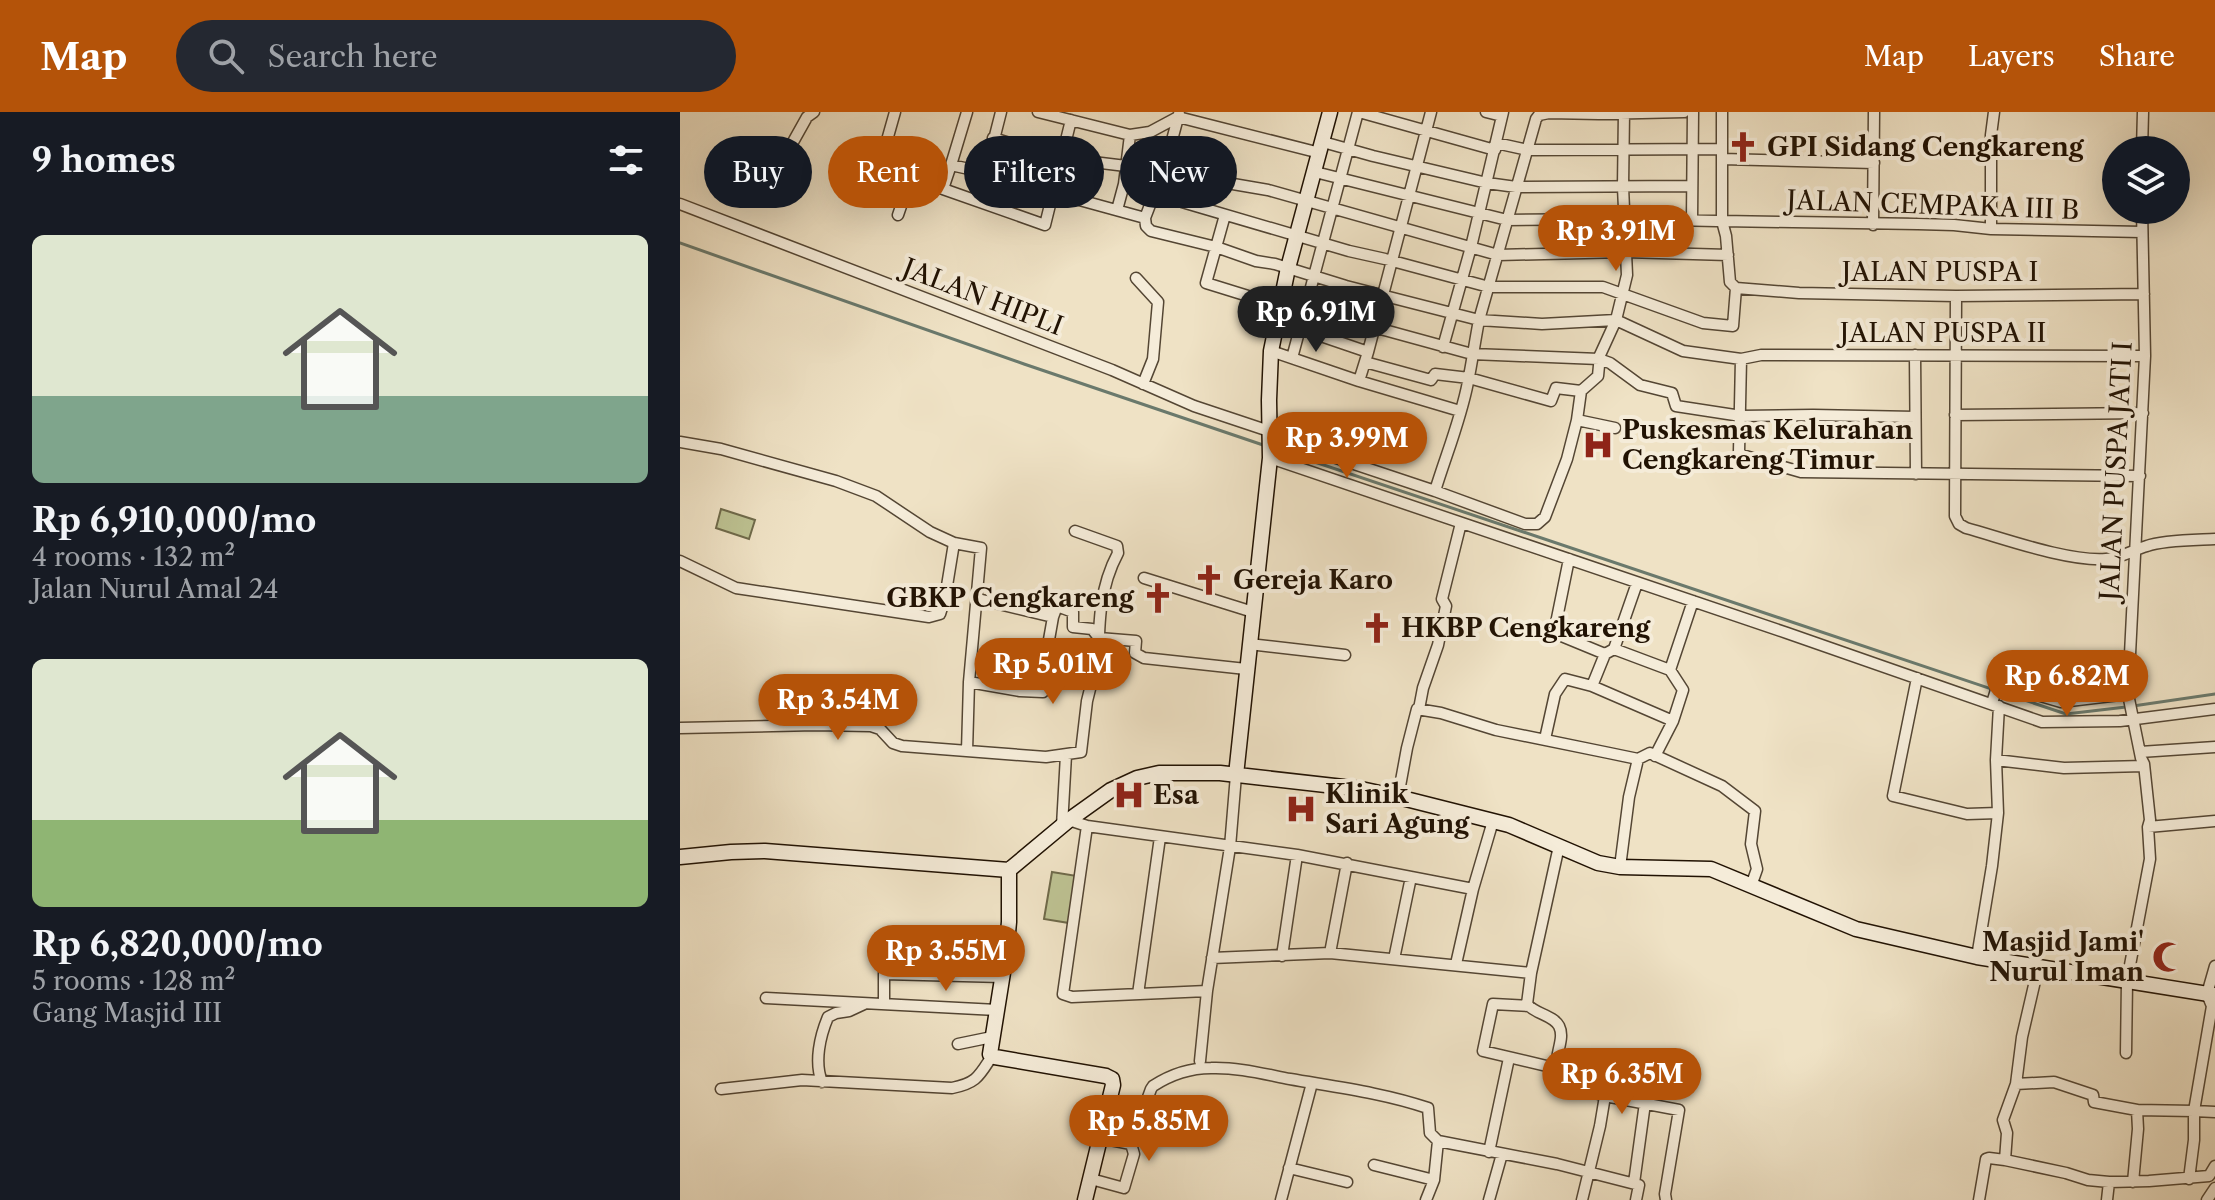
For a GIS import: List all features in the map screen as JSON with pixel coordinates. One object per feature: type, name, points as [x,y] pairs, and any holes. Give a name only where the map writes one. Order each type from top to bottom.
[{"type":"street","points":[[796,136],[807,117],[814,112]]},
{"type":"street","points":[[888,136],[895,112]]},
{"type":"street","points":[[948,174],[967,112]]},
{"type":"street","points":[[994,136],[1001,112]]},
{"type":"street","points":[[1038,112],[1073,118],[1130,135],[1150,132],[1179,114],[1516,187],[1691,186]]},
{"type":"street","points":[[1292,358],[1358,112],[1426,132],[1495,147],[1528,150],[1691,150],[1874,163]]},
{"type":"street","points":[[1359,381],[1431,112]]},
{"type":"street","points":[[1443,347],[1471,247],[1502,114],[1486,112]]},
{"type":"street","points":[[1435,491],[1469,378],[1479,320],[1536,119],[1549,113],[1684,112]]},
{"type":"street","points":[[1692,219],[1693,112]]},
{"type":"street","points":[[1204,208],[1489,287],[1603,287],[1703,323],[1733,326],[1736,288],[1730,282],[1720,221],[1722,112]]},
{"type":"street","points":[[1873,225],[1874,112]]},
{"type":"street","points":[[1991,229],[1991,135],[1994,112]]},
{"type":"street","points":[[2142,136],[2143,112]]},
{"type":"street","points":[[1200,1061],[1207,991],[1230,847],[1270,456],[1271,351],[1288,268],[1315,172],[1327,113]]},
{"type":"street","points":[[1615,428],[1577,420],[1581,391],[1598,376],[1599,359],[1616,320],[1627,275],[1624,113]]},
{"type":"street","points":[[1173,136],[1179,114]]},
{"type":"street","points":[[951,165],[964,168]]},
{"type":"street","name":"JALAN CEMPAKA III B","points":[[1315,172],[1507,220],[1692,219],[1699,222],[1954,225],[1991,229],[2142,232]]},
{"type":"street","points":[[1237,185],[1295,196],[1498,255],[1625,252],[1728,255]]},
{"type":"street","points":[[1117,210],[1120,199]]},
{"type":"street","name":"JALAN HIPLI","points":[[680,204],[1097,364],[1224,418],[1525,524],[1541,522],[1567,459],[1577,420]]},
{"type":"street","points":[[1104,206],[1145,218]]},
{"type":"street","points":[[898,215],[900,208]]},
{"type":"street","points":[[997,208],[1045,225],[1050,208]]},
{"type":"street","points":[[1149,208],[1145,218],[1146,226],[1151,231],[1479,320],[1542,324],[1616,320]]},
{"type":"street","points":[[1225,215],[1206,283],[1248,296],[1472,354],[1599,359],[1610,363],[1640,385],[1672,393],[1676,406],[1741,416],[1915,417]]},
{"type":"street","name":"JALAN PUSPA JATI I","points":[[2126,1053],[2127,981],[2150,859],[2150,820],[2144,766],[2129,697],[2145,356],[2142,224]]},
{"type":"street","points":[[1136,278],[1158,302],[1153,359],[1143,384]]},
{"type":"street","name":"JALAN PUSPA I","points":[[1736,288],[1799,293],[1956,296],[2144,294]]},
{"type":"street","points":[[1956,296],[1955,516],[1959,524],[2041,549],[2106,559],[2135,552],[2148,545],[2215,539]]},
{"type":"street","name":"JALAN PUSPA II","points":[[1616,320],[1683,351],[1741,359],[1761,355],[2145,356]]},
{"type":"street","points":[[1277,321],[1431,380]]},
{"type":"street","points":[[1271,351],[1460,411]]},
{"type":"street","points":[[1915,355],[1916,474]]},
{"type":"street","points":[[1741,359],[1740,453],[1801,472],[2140,476]]},
{"type":"street","points":[[1425,400],[1435,374],[1469,378],[1551,401],[1556,388],[1581,391]]},
{"type":"street","points":[[1955,415],[2143,413]]},
{"type":"street","points":[[680,442],[721,449],[836,481],[876,496],[930,532],[954,543],[981,548],[969,682],[967,751]]},
{"type":"street","points":[[1270,456],[1917,678],[1995,699],[2042,722],[2120,721],[2134,716],[2180,715],[2215,709]]},
{"type":"street","points":[[1398,797],[1416,710],[1419,709],[1438,645],[1446,606],[1442,599],[1461,523]]},
{"type":"street","points":[[680,728],[871,726],[880,729],[897,745],[1046,757],[1081,752],[1090,689],[1093,677],[1098,675],[1100,609],[1107,573],[1118,553],[1117,546],[1075,531]]},
{"type":"street","points":[[680,561],[736,588],[929,617],[940,614],[943,606],[954,543]]},
{"type":"street","points":[[1569,559],[1554,633],[1670,670],[1683,690],[1673,721],[1655,756]]},
{"type":"street","points":[[1144,578],[1253,612]]},
{"type":"street","points":[[1592,686],[1610,651],[1637,583]]},
{"type":"street","points":[[978,599],[1053,617]]},
{"type":"street","points":[[1670,670],[1693,601]]},
{"type":"street","points":[[969,682],[1043,692],[1047,651],[1057,606],[1073,612],[1073,627],[1092,629],[1099,638],[1136,641],[1135,653],[1144,658],[1246,669]]},
{"type":"street","points":[[1249,644],[1345,655]]},
{"type":"street","points":[[1917,678],[1893,796],[1967,814],[1998,813]]},
{"type":"street","points":[[1545,739],[1555,694],[1565,679],[1592,686],[1673,721]]},
{"type":"street","points":[[1977,957],[1998,813],[1995,699],[2006,686],[2061,702],[2129,697]]},
{"type":"street","points":[[1419,709],[1496,730],[1638,759],[1650,753],[1722,786],[1755,811],[1751,844],[1757,869],[1751,886]]},
{"type":"street","points":[[2140,752],[2215,747]]},
{"type":"street","points":[[1065,823],[1066,755]]},
{"type":"street","points":[[1620,867],[1629,797],[1638,759]]},
{"type":"street","points":[[1996,760],[2064,768],[2144,766]]},
{"type":"street","points":[[680,857],[765,851],[1009,870],[1065,823],[1111,790],[1137,778],[1183,772],[1236,775],[1361,789],[1398,797],[1493,821],[1542,838],[1598,863],[1620,867],[1711,869],[1856,929],[1977,957],[2211,995]]},
{"type":"street","points":[[1456,964],[1493,821]]},
{"type":"street","points":[[2148,827],[2215,821]]},
{"type":"street","points":[[1065,823],[1347,863],[1473,889]]},
{"type":"street","points":[[1087,826],[1065,996],[1207,991]]},
{"type":"street","points":[[1138,994],[1160,837]]},
{"type":"street","points":[[1559,846],[1527,1000],[1531,1009],[1556,1022],[1561,1030],[1555,1068],[1562,1082],[1605,1096],[1679,1110],[1666,1200]]},
{"type":"street","points":[[1282,956],[1297,855]]},
{"type":"street","points":[[1330,953],[1347,863]]},
{"type":"street","points":[[721,1089],[802,1080],[952,1088],[977,1079],[992,1056],[990,1048],[1009,922],[1009,870]]},
{"type":"street","points":[[1394,959],[1411,877]]},
{"type":"street","points":[[1212,958],[1330,953],[1531,973]]},
{"type":"street","points":[[2189,1179],[2194,1111],[2212,1006],[2215,966]]},
{"type":"street","points":[[2005,1160],[2007,1133],[2003,1120],[2016,1084],[2022,1037],[2038,968]]},
{"type":"street","points":[[884,1003],[884,974],[1003,977]]},
{"type":"street","points":[[766,998],[997,1010]]},
{"type":"street","points":[[822,1082],[818,1070],[820,1042],[828,1017],[867,1002]]},
{"type":"street","points":[[1529,1006],[1493,1004],[1483,1051],[1555,1068]]},
{"type":"street","points":[[958,1044],[992,1037]]},
{"type":"street","points":[[992,1056],[1109,1077],[1113,1085],[1085,1200]]},
{"type":"street","points":[[1489,1152],[1509,1058]]},
{"type":"street","points":[[1091,1179],[1124,1188],[1134,1154],[1131,1144],[1151,1089],[1158,1083],[1185,1071],[1229,1068],[1428,1108],[1430,1133],[1438,1141],[1634,1183],[1639,1185],[1636,1200]]},
{"type":"street","points":[[2016,1084],[2054,1082],[2093,1095],[2094,1102],[2137,1110],[2215,1112]]},
{"type":"street","points":[[1281,1200],[1312,1083]]},
{"type":"street","points":[[1582,1200],[1605,1096]]},
{"type":"street","points":[[1634,1183],[1645,1103]]},
{"type":"street","points":[[2133,1182],[2137,1110]]},
{"type":"street","points":[[1100,1138],[1131,1144]]},
{"type":"street","points":[[1426,1200],[1434,1180],[1438,1141]]},
{"type":"street","points":[[1489,1200],[1502,1154]]},
{"type":"street","points":[[1979,1200],[1986,1159],[2005,1160],[2109,1182],[2209,1176],[2215,1166]]},
{"type":"street","points":[[1374,1165],[1434,1180]]},
{"type":"street","points":[[1289,1168],[1347,1182]]},
{"type":"street","points":[[2107,1200],[2109,1182]]},
{"type":"street","points":[[2207,1200],[2215,1188]]},
{"type":"green space","points":[[721,509],[755,520],[749,539],[716,528]]},
{"type":"green space","points":[[1052,872],[1077,876],[1069,923],[1044,919]]},
{"type":"waterway","points":[[680,243],[1266,446]]},
{"type":"waterway","points":[[1273,448],[2066,714],[2126,707]]},
{"type":"waterway","points":[[2133,706],[2215,694]]},
{"type":"place","name":"GPI Sidang Cengkareng","points":[[1743,147]]},
{"type":"place","name":"Puskesmas Kelurahan Cengkareng Timur","points":[[1598,445]]},
{"type":"place","name":"Gereja Karo","points":[[1209,580]]},
{"type":"place","name":"GBKP Cengkareng","points":[[1158,598]]},
{"type":"place","name":"HKBP Cengkareng","points":[[1377,628]]},
{"type":"place","name":"Esa","points":[[1129,795]]},
{"type":"place","name":"Klinik Sari Agung","points":[[1301,809]]},
{"type":"place","name":"Masjid Jami' Nurul Iman","points":[[2168,957]]}]
